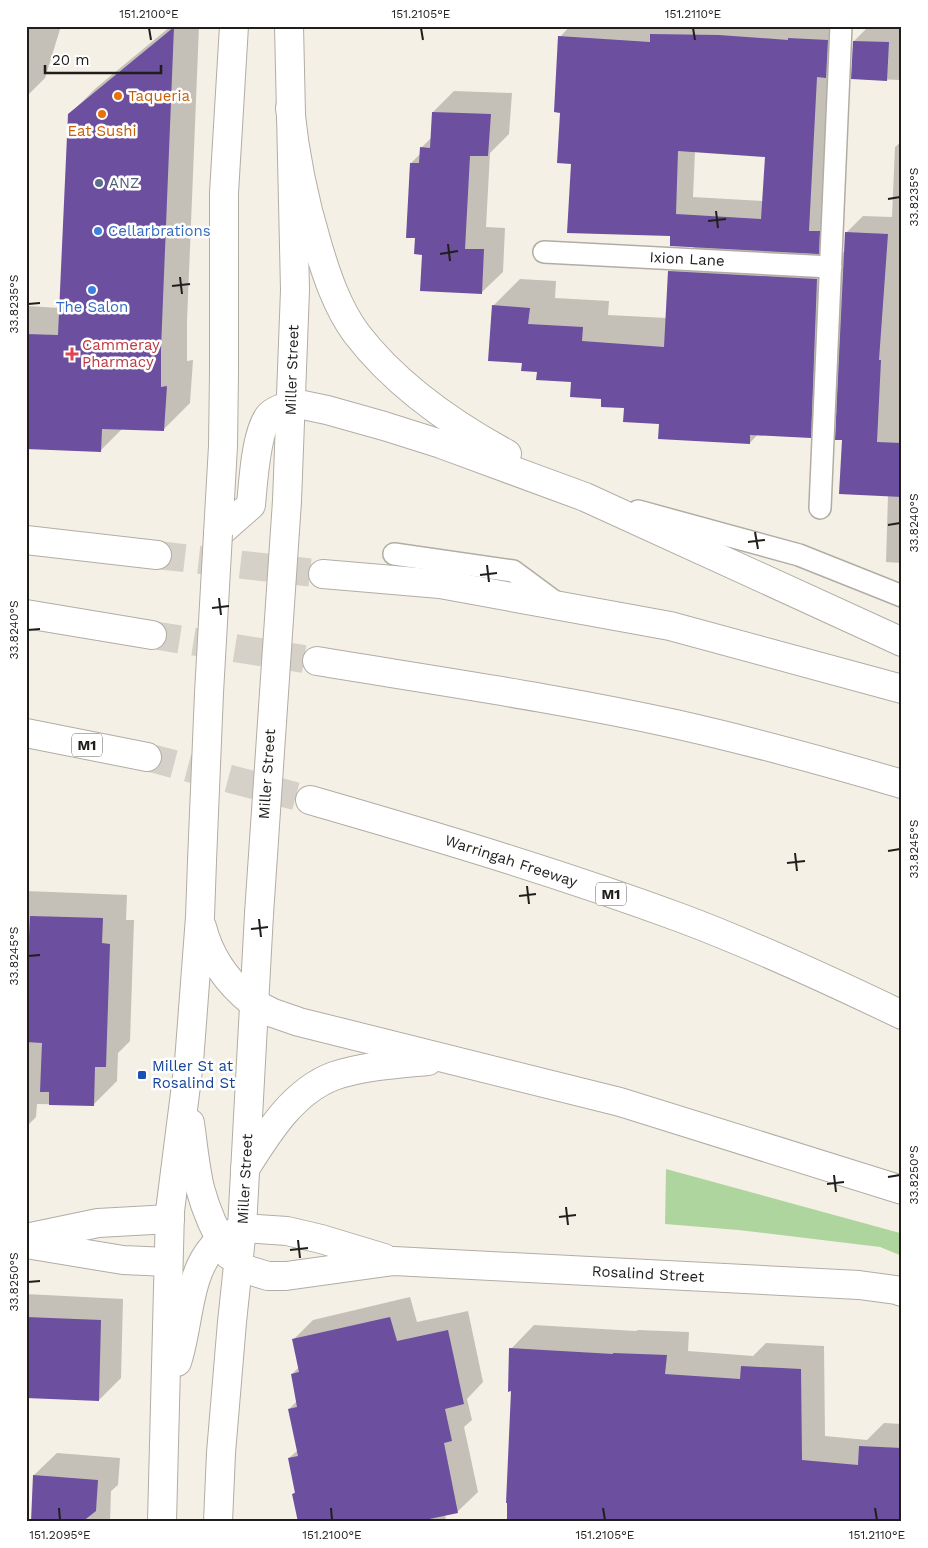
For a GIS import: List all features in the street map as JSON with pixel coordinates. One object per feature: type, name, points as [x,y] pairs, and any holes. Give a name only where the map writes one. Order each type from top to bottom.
[{"type":"main road","points":[[162,1522],[170,1219],[189,1062],[200,910],[223,446],[224,193],[234,26]]},
{"type":"main road","name":"Miller Street","points":[[231,1234],[245,1169],[258,914],[287,501],[295,290],[289,26]]},
{"type":"main road","points":[[290,108],[294,150],[307,209],[327,276],[344,314],[371,352],[442,414],[481,440],[585,497],[902,642]]},
{"type":"main road","points":[[218,534],[251,505],[262,429],[269,415],[278,409],[291,405],[303,405],[327,410],[384,426],[441,444],[585,497]]},
{"type":"main road","points":[[26,540],[157,555]]},
{"type":"main road","points":[[323,574],[440,584],[670,626],[902,689]]},
{"type":"main road","points":[[26,614],[152,634]]},
{"type":"main road","points":[[317,661],[586,706],[666,722],[750,742],[902,784]]},
{"type":"main road","name":"M1","points":[[26,733],[147,757]]},
{"type":"main road","name":"Warringah Freeway","points":[[310,800],[531,866],[681,918],[804,968],[902,1015]]},
{"type":"main road","points":[[200,910],[208,946],[226,977],[238,991],[253,1003],[273,1013],[299,1022],[620,1102],[902,1190]]},
{"type":"main road","points":[[245,1169],[258,1148],[286,1112],[299,1098],[324,1080],[334,1076],[378,1067],[444,1059]]},
{"type":"main road","points":[[185,1092],[200,1187],[205,1203],[231,1234],[229,1255],[238,1267],[232,1322],[218,1522]]},
{"type":"main road","points":[[26,1238],[98,1223],[170,1219]]},
{"type":"main road","name":"Rosalind Street","points":[[231,1234],[287,1231],[394,1261]]},
{"type":"main road","points":[[166,1395],[181,1350],[191,1298],[199,1271],[212,1249],[231,1234]]},
{"type":"main road","points":[[26,1244],[123,1260],[168,1262]]},
{"type":"main road","name":"Rosalind Street","points":[[238,1267],[268,1276],[286,1276],[394,1261],[859,1285],[902,1292]]},
{"type":"lane","points":[[820,508],[841,26]]},
{"type":"lane","name":"Ixion Lane","points":[[544,252],[831,267]]},
{"type":"lane","points":[[585,497],[798,555],[902,596]]},
{"type":"lane","points":[[394,554],[513,571],[561,606]]},
{"type":"green space","points":[[666,1169],[900,1233],[902,1234],[902,1256],[880,1247],[738,1230],[665,1224]]},
{"type":"building","points":[[174,27],[161,349],[161,387],[167,386],[164,431],[102,429],[101,452],[26,449],[26,334],[58,335],[68,114]]},
{"type":"building","points":[[650,34],[828,40],[826,78],[817,77],[809,231],[820,231],[819,254],[670,246],[670,236],[567,233],[571,164],[557,163],[560,113],[554,112],[558,36],[650,42]],"holes":[[[678,151],[765,157],[761,219],[676,214]]]},
{"type":"building","points":[[853,41],[889,42],[887,81],[851,79]]},
{"type":"building","points":[[432,112],[491,114],[488,156],[470,156],[465,249],[484,249],[482,294],[420,291],[422,255],[414,254],[415,238],[406,238],[410,163],[419,163],[420,147],[430,148]]},
{"type":"building","points":[[845,232],[888,234],[879,360],[881,360],[877,442],[902,443],[902,497],[839,494],[842,440],[835,440]]},
{"type":"building","points":[[668,271],[817,279],[811,438],[750,435],[750,444],[658,439],[659,424],[623,422],[624,408],[601,407],[601,399],[570,397],[571,382],[536,380],[537,372],[521,371],[522,363],[488,361],[492,305],[530,308],[528,324],[583,327],[582,341],[664,347]]},
{"type":"building","points":[[30,916],[103,918],[102,943],[110,944],[106,1067],[95,1067],[94,1106],[49,1105],[49,1092],[40,1092],[42,1043],[26,1042],[26,937],[29,937]]},
{"type":"building","points":[[26,1317],[101,1320],[99,1401],[26,1398]]},
{"type":"building","points":[[390,1317],[397,1341],[448,1330],[464,1404],[445,1409],[452,1441],[444,1443],[458,1513],[415,1522],[298,1522],[292,1494],[295,1493],[288,1458],[298,1456],[288,1409],[297,1407],[291,1374],[299,1372],[292,1339]]},
{"type":"building","points":[[509,1348],[667,1355],[665,1374],[740,1379],[741,1366],[801,1369],[802,1460],[858,1465],[859,1446],[902,1448],[902,1522],[789,1520],[789,1522],[507,1522],[506,1503],[511,1391],[508,1392]]},
{"type":"building","points":[[33,1475],[98,1480],[96,1511],[82,1522],[31,1522]]},
{"type":"tunnel","points":[[157,555],[323,574]]},
{"type":"tunnel","points":[[152,635],[317,661]]},
{"type":"tunnel","points":[[147,757],[310,800]]},
{"type":"place","name":"Taqueria","points":[[118,96]]},
{"type":"place","name":"Eat Sushi","points":[[102,114]]},
{"type":"place","name":"ANZ","points":[[99,183]]},
{"type":"place","name":"Cellarbrations","points":[[98,231]]},
{"type":"place","name":"The Salon","points":[[92,290]]},
{"type":"place","name":"Cammeray Pharmacy","points":[[72,354]]},
{"type":"place","name":"Miller St at Rosalind St","points":[[142,1075]]}]
